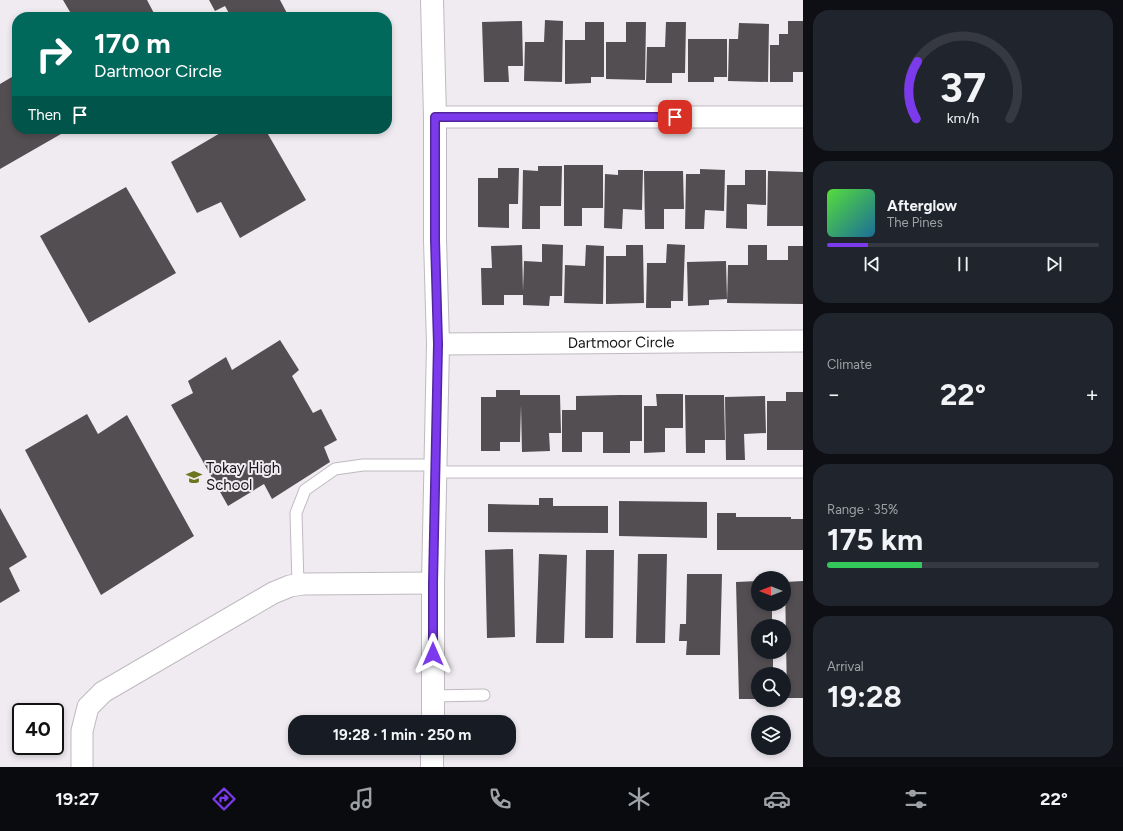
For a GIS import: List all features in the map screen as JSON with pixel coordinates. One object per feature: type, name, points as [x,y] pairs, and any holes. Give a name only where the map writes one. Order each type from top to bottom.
[{"type":"street","points":[[432,0],[438,344],[433,583],[433,715]]},
{"type":"street","points":[[435,117],[803,117]]},
{"type":"street","name":"Dartmoor Circle","points":[[438,344],[803,341]]},
{"type":"street","points":[[82,767],[82,731],[88,707],[103,692],[273,593],[290,586],[298,585],[433,583]]},
{"type":"street","points":[[432,755],[432,767]]},
{"type":"lane","points":[[298,585],[296,513],[305,490],[335,469],[363,465],[436,468],[803,472]]},
{"type":"lane","points":[[433,696],[484,695]]},
{"type":"building","points":[[63,0],[147,0],[153,12],[70,12]]},
{"type":"building","points":[[209,0],[280,0],[286,12],[228,12],[225,6],[215,11]]},
{"type":"building","points":[[545,20],[563,21],[562,82],[524,81],[525,42],[544,42]]},
{"type":"building","points":[[522,21],[523,66],[508,66],[509,82],[484,82],[482,22]]},
{"type":"building","points":[[788,21],[803,21],[803,72],[793,72],[793,82],[770,82],[770,45],[779,45],[779,34],[788,34]]},
{"type":"building","points":[[585,22],[604,22],[604,77],[591,77],[591,83],[565,84],[565,40],[585,40]]},
{"type":"building","points":[[626,22],[646,22],[645,80],[606,79],[606,42],[626,42]]},
{"type":"building","points":[[666,22],[686,22],[685,73],[672,73],[672,83],[646,83],[647,47],[665,47]]},
{"type":"building","points":[[739,23],[769,24],[768,82],[728,81],[729,39],[738,39]]},
{"type":"building","points":[[688,39],[727,39],[727,77],[714,77],[714,82],[688,82]]},
{"type":"building","points":[[12,77],[12,134],[61,134],[0,169],[0,84]]},
{"type":"building","points":[[219,134],[268,134],[306,200],[240,238],[221,202],[197,213],[171,162]]},
{"type":"building","points":[[564,165],[603,165],[603,208],[582,208],[582,226],[564,226]]},
{"type":"building","points":[[538,166],[562,166],[561,206],[540,206],[540,229],[522,229],[523,170],[538,171]]},
{"type":"building","points":[[498,168],[519,168],[518,204],[509,204],[509,228],[478,227],[478,178],[498,178]]},
{"type":"building","points":[[700,169],[725,170],[724,211],[705,210],[704,229],[685,229],[686,174],[700,174]]},
{"type":"building","points":[[618,170],[643,170],[642,210],[623,209],[622,229],[604,228],[605,174],[618,175]]},
{"type":"building","points":[[745,170],[766,170],[766,205],[747,204],[747,229],[726,228],[727,185],[745,185]]},
{"type":"building","points":[[644,171],[683,171],[684,209],[664,209],[664,229],[645,229]]},
{"type":"building","points":[[768,171],[803,172],[803,226],[767,226]]},
{"type":"building","points":[[126,187],[176,273],[89,323],[40,236]]},
{"type":"building","points":[[542,244],[563,245],[562,296],[550,296],[549,306],[523,305],[523,295],[504,295],[504,305],[482,305],[481,268],[492,268],[491,246],[522,245],[523,291],[524,261],[542,262]]},
{"type":"building","points":[[667,244],[685,245],[683,301],[671,301],[671,308],[646,308],[647,263],[666,263]]},
{"type":"building","points":[[586,245],[604,246],[603,304],[564,303],[565,265],[585,266]]},
{"type":"building","points":[[626,245],[643,245],[644,303],[606,304],[606,256],[626,256]]},
{"type":"building","points":[[748,245],[767,245],[767,260],[788,260],[788,246],[803,246],[803,304],[727,303],[728,265],[748,265]]},
{"type":"building","points":[[726,261],[727,299],[709,300],[709,305],[688,306],[687,262]]},
{"type":"building","points":[[280,340],[299,370],[292,376],[313,413],[321,409],[337,440],[324,447],[330,462],[272,499],[264,484],[228,506],[171,405],[193,393],[188,381],[226,357],[232,370]]},
{"type":"building","points":[[496,390],[520,390],[520,395],[560,395],[561,433],[549,433],[550,451],[522,452],[521,405],[520,442],[500,442],[500,451],[481,451],[481,397],[496,397]]},
{"type":"building","points":[[786,392],[803,392],[803,450],[767,450],[767,401],[786,401]]},
{"type":"building","points":[[656,394],[683,394],[683,428],[665,428],[665,452],[644,453],[644,406],[657,406]]},
{"type":"building","points":[[642,395],[642,441],[630,441],[630,453],[603,453],[603,432],[582,432],[582,452],[562,452],[562,410],[576,410],[576,396]]},
{"type":"building","points":[[685,395],[724,395],[725,440],[705,440],[705,453],[686,453]]},
{"type":"building","points":[[765,396],[766,433],[744,434],[745,460],[726,460],[725,397]]},
{"type":"building","points":[[87,414],[98,434],[127,415],[194,536],[101,595],[25,450]]},
{"type":"building","points":[[539,498],[553,498],[553,506],[608,506],[608,533],[488,532],[488,504],[539,505]]},
{"type":"building","points":[[619,501],[707,502],[707,538],[619,536]]},
{"type":"building","points":[[0,508],[27,557],[9,568],[20,591],[0,603]]},
{"type":"building","points":[[717,513],[736,513],[736,517],[791,517],[791,519],[803,519],[803,550],[717,550]]},
{"type":"building","points":[[513,549],[515,637],[487,638],[485,550]]},
{"type":"building","points":[[586,550],[614,550],[613,638],[585,638]]},
{"type":"building","points":[[539,554],[567,555],[564,643],[536,643]]},
{"type":"building","points":[[638,554],[667,554],[665,643],[636,643]]},
{"type":"building","points":[[687,574],[722,574],[720,655],[686,655],[687,641],[679,641],[680,624],[686,624]]},
{"type":"building","points":[[751,581],[751,611],[772,611],[772,619],[751,619],[751,659],[773,659],[773,667],[751,667],[751,699],[739,699],[736,582]]},
{"type":"building","points":[[803,581],[803,698],[791,698],[791,667],[786,667],[786,659],[791,659],[791,619],[786,619],[786,611],[791,611],[791,582]]},
{"type":"place","name":"Tokay High School","points":[[194,477]]},
{"type":"route","points":[[433,654],[438,344],[435,240],[435,117],[675,117]]}]
